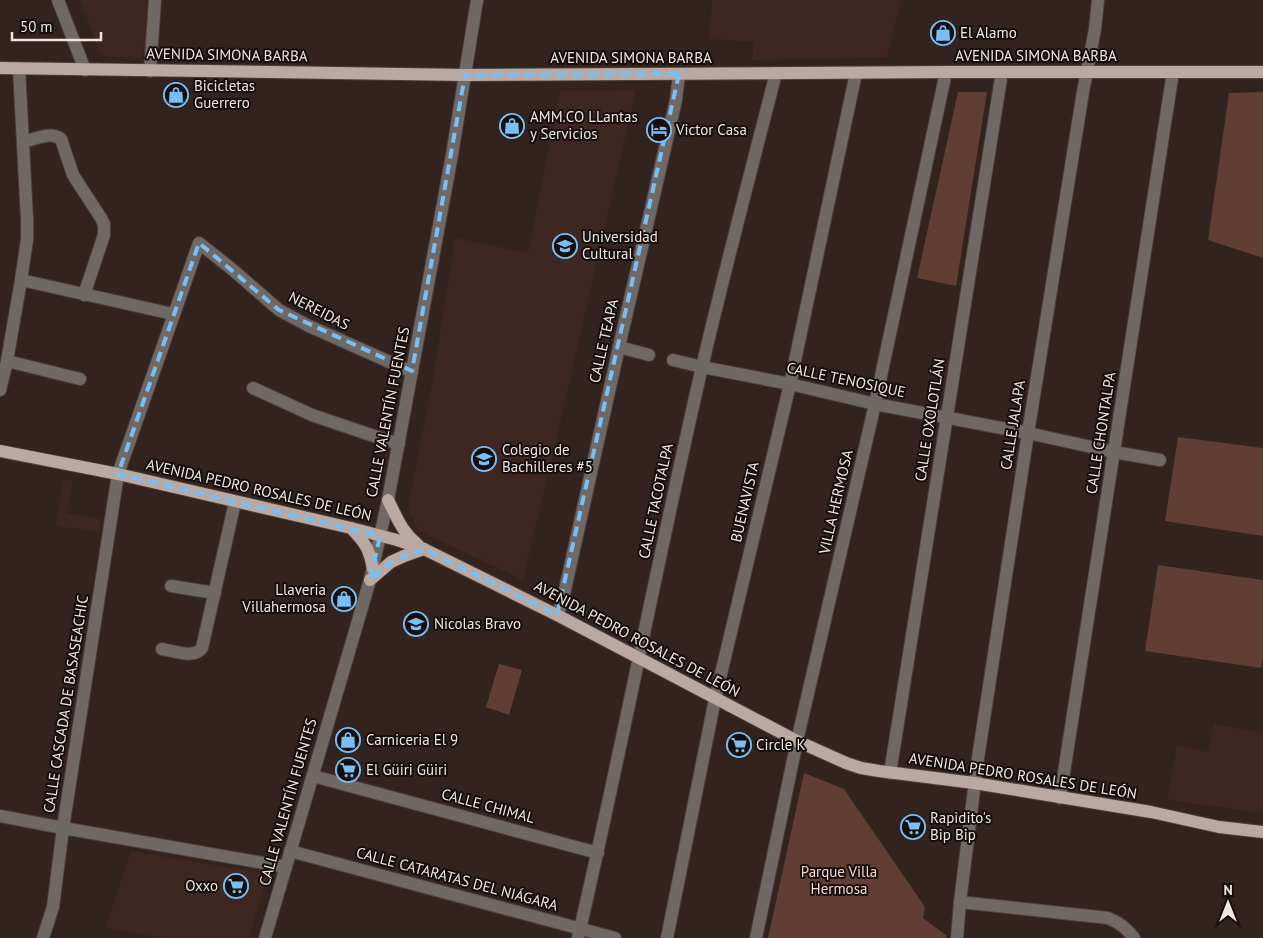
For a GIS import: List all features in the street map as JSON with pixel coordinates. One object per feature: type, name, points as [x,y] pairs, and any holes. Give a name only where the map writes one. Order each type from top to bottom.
[{"type":"main road","name":"AVENIDA SIMONA BARBA","points":[[0,68],[465,75],[1263,72]]},
{"type":"main road","name":"AVENIDA PEDRO ROSALES DE LEÓN","points":[[0,450],[118,474],[351,528],[424,549],[557,615],[796,741],[861,768],[974,783],[1263,832]]},
{"type":"main road","points":[[388,500],[399,524],[409,537],[424,549]]},
{"type":"main road","points":[[351,528],[363,540],[370,552],[371,574],[404,556],[424,549]]},
{"type":"street","points":[[58,0],[85,70]]},
{"type":"street","points":[[150,70],[154,0]]},
{"type":"street","name":"CALLE VALENTÍN FUENTES","points":[[265,938],[371,574],[380,536],[399,444],[452,155],[477,0]]},
{"type":"street","name":"CALLE JALAPA","points":[[956,938],[974,783],[1028,433],[1083,92],[1095,29],[1098,0]]},
{"type":"street","points":[[0,390],[7,361],[27,240],[24,142],[19,69]]},
{"type":"street","name":"VILLA HERMOSA","points":[[756,938],[796,741],[875,404],[946,72]]},
{"type":"street","name":"CALLE OXOLOTLÁN","points":[[890,773],[1002,72]]},
{"type":"street","name":"CALLE CHONTALPA","points":[[1060,798],[1173,72]]},
{"type":"street","name":"BUENAVISTA","points":[[667,938],[715,699],[790,384],[856,73]]},
{"type":"street","name":"CALLE TEAPA","points":[[557,615],[562,603],[676,100],[680,74]]},
{"type":"street","name":"CALLE TACOTALPA","points":[[579,933],[598,853],[638,658],[702,367],[776,74]]},
{"type":"street","points":[[24,142],[50,135],[56,135],[61,139],[73,175],[104,224],[104,236],[84,295]]},
{"type":"street","name":"NEREIDAS","points":[[199,242],[279,310],[309,326],[412,372]]},
{"type":"street","name":"CALLE CASCADA DE BASASEACHIC","points":[[43,938],[53,907],[63,828],[118,474],[199,242]]},
{"type":"street","points":[[21,280],[173,314]]},
{"type":"street","points":[[619,347],[649,355]]},
{"type":"street","name":"CALLE TENOSIQUE","points":[[673,360],[875,404],[1160,460]]},
{"type":"street","points":[[7,361],[80,380]]},
{"type":"street","points":[[252,388],[312,415],[399,444]]},
{"type":"street","points":[[162,648],[191,654],[200,651],[202,648],[235,502]]},
{"type":"street","points":[[171,586],[214,593]]},
{"type":"street","name":"CALLE CHIMAL","points":[[312,776],[598,853]]},
{"type":"street","points":[[0,816],[286,867]]},
{"type":"street","name":"CALLE CATARATAS DEL NIÁGARA","points":[[290,851],[579,933],[616,938]]},
{"type":"street","points":[[960,902],[1108,918],[1124,926],[1134,938]]},
{"type":"highlighted area","points":[[679,74],[557,615],[424,549],[391,562],[370,580],[380,536],[118,474],[199,243],[279,310],[412,371],[465,75]]},
{"type":"shaded area","points":[[80,0],[153,0],[142,58],[101,56]]},
{"type":"shaded area","points":[[712,0],[901,0],[887,57],[753,60],[753,41],[709,39]]},
{"type":"shaded area","name":"Universidad Cultural","points":[[636,90],[523,580],[421,532],[415,525],[408,507],[433,378],[455,238],[528,253],[560,91]]},
{"type":"shaded area","points":[[63,479],[73,480],[67,513],[100,519],[100,532],[56,526]]},
{"type":"shaded area","points":[[1214,724],[1263,732],[1263,813],[1167,800],[1177,745],[1208,752]]},
{"type":"shaded area","points":[[131,851],[268,874],[249,938],[161,938],[105,927]]},
{"type":"green space","points":[[958,92],[987,92],[956,286],[917,278]]},
{"type":"green space","points":[[1263,92],[1263,258],[1208,240],[1229,93]]},
{"type":"green space","points":[[1178,437],[1263,448],[1263,536],[1165,521]]},
{"type":"green space","points":[[1158,565],[1263,580],[1263,657],[1261,668],[1145,651]]},
{"type":"green space","points":[[499,664],[522,670],[509,715],[486,707]]},
{"type":"green space","name":"Parque Villa Hermosa","points":[[804,773],[844,789],[925,907],[923,918],[947,936],[946,938],[768,938]]},
{"type":"place","name":"El Alamo","points":[[943,33]]},
{"type":"place","name":"Bicicletas Guerrero","points":[[176,95]]},
{"type":"place","name":"AMM.CO LLantas y Servicios","points":[[512,126]]},
{"type":"place","name":"Victor Casa","points":[[659,130]]},
{"type":"place","name":"Universidad Cultural","points":[[565,246]]},
{"type":"place","name":"Colegio de Bachilleres #5","points":[[484,459]]},
{"type":"place","name":"Llaveria Villahermosa","points":[[344,599]]},
{"type":"place","name":"Nicolas Bravo","points":[[416,624]]},
{"type":"place","name":"Carniceria El 9","points":[[348,740]]},
{"type":"place","name":"Circle K","points":[[739,745]]},
{"type":"place","name":"El Güiri Güiri","points":[[348,770]]},
{"type":"place","name":"Rapidito's Bip Bip","points":[[913,827]]},
{"type":"place","name":"Oxxo","points":[[236,886]]}]
